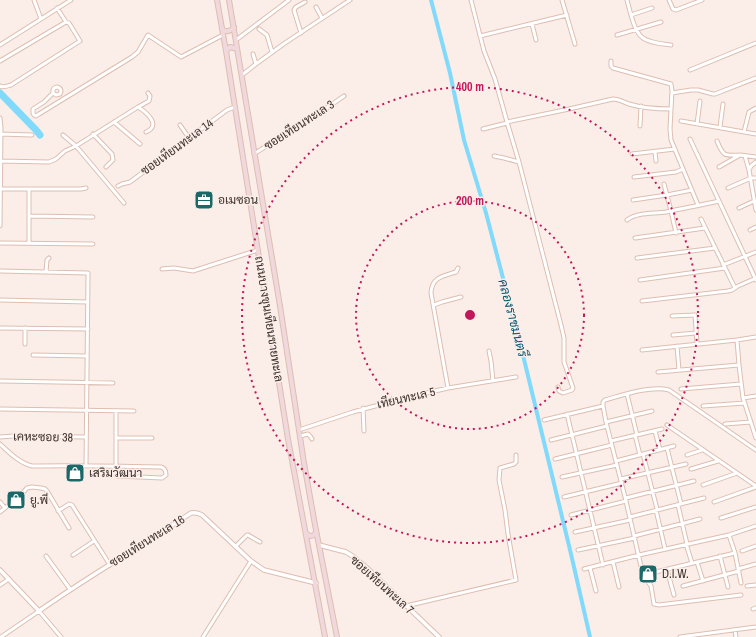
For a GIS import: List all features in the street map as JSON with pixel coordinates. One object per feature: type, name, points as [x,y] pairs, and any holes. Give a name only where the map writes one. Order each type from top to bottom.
[{"type":"main road","name":"ถนนบางขุนเทียนชายทะเล","points":[[217,0],[288,439],[325,637]]},
{"type":"main road","name":"ถนนบางขุนเทียนชายทะเล","points":[[229,0],[316,532],[337,637]]},
{"type":"main road","points":[[222,29],[226,32],[232,30],[234,27]]},
{"type":"main road","points":[[226,51],[230,47],[237,49]]},
{"type":"main road","points":[[305,532],[307,535],[311,536],[316,532]]},
{"type":"street","points":[[34,0],[41,19]]},
{"type":"street","points":[[236,40],[289,0]]},
{"type":"street","points":[[471,0],[484,51],[495,79],[518,162],[564,338],[564,362],[573,388],[572,390],[563,393],[559,391],[558,387]]},
{"type":"street","points":[[562,0],[575,44]]},
{"type":"street","points":[[627,0],[636,29],[641,37],[647,40],[671,45]]},
{"type":"street","points":[[669,0],[673,9],[675,10],[701,0]]},
{"type":"street","points":[[0,45],[68,1]]},
{"type":"street","points":[[242,75],[272,52],[347,1]]},
{"type":"street","points":[[301,33],[294,10],[296,7],[305,2]]},
{"type":"street","points":[[316,7],[322,18]]},
{"type":"street","points":[[0,86],[4,87],[11,85],[79,42],[80,40],[69,23],[66,22],[57,8]]},
{"type":"street","points":[[631,15],[652,8]]},
{"type":"street","points":[[480,36],[567,15]]},
{"type":"street","points":[[0,61],[66,22]]},
{"type":"street","points":[[617,35],[661,22]]},
{"type":"street","points":[[532,24],[536,40]]},
{"type":"street","points":[[259,29],[269,37],[272,52]]},
{"type":"street","points":[[53,94],[33,110],[34,115],[36,116],[132,57],[138,52],[148,35],[182,57],[223,35]]},
{"type":"street","points":[[690,70],[756,44]]},
{"type":"street","points":[[253,54],[256,64]]},
{"type":"street","points":[[611,61],[611,66],[613,68],[672,84],[670,137],[698,205]]},
{"type":"street","points":[[672,93],[698,90],[715,94],[756,78]]},
{"type":"street","points":[[0,161],[53,161],[65,151],[76,146],[93,134],[149,101],[150,96],[148,92]]},
{"type":"street","name":"ซอยเทียนทะเล 3","points":[[254,154],[284,134],[311,119],[344,96]]},
{"type":"street","points":[[483,129],[610,99],[616,99],[628,104],[671,109]]},
{"type":"street","points":[[696,124],[700,101]]},
{"type":"street","points":[[720,127],[724,104]]},
{"type":"street","name":"ซอยเทียนทะเล 14","points":[[118,186],[130,182],[227,110],[235,106]]},
{"type":"street","points":[[640,126],[641,106]]},
{"type":"street","points":[[138,107],[152,119],[151,130],[146,132]]},
{"type":"street","points":[[744,132],[749,112],[756,108]]},
{"type":"street","points":[[0,118],[0,226]]},
{"type":"street","points":[[681,121],[756,134]]},
{"type":"street","points":[[114,122],[140,144]]},
{"type":"street","points":[[180,125],[189,138]]},
{"type":"street","points":[[0,134],[32,135]]},
{"type":"street","points":[[93,134],[113,156],[113,160],[106,167]]},
{"type":"street","points":[[63,135],[76,146],[124,203]]},
{"type":"street","points":[[642,301],[732,290],[756,279],[690,139]]},
{"type":"street","points":[[717,141],[721,150],[725,154],[732,156],[740,155],[756,157]]},
{"type":"street","points":[[632,154],[675,149]]},
{"type":"street","points":[[655,152],[656,161]]},
{"type":"street","points":[[719,167],[740,155]]},
{"type":"street","points":[[494,156],[518,162]]},
{"type":"street","points":[[745,156],[751,178],[756,210]]},
{"type":"street","points":[[749,170],[756,162]]},
{"type":"street","points":[[634,176],[676,172],[684,169]]},
{"type":"street","points":[[728,188],[751,178],[756,178]]},
{"type":"street","points":[[664,184],[676,233]]},
{"type":"street","points":[[0,189],[86,188]]},
{"type":"street","points":[[29,244],[30,189]]},
{"type":"street","points":[[633,200],[692,190]]},
{"type":"street","points":[[627,220],[637,216],[719,201]]},
{"type":"street","points":[[739,208],[755,201]]},
{"type":"street","points":[[29,216],[94,217]]},
{"type":"street","points":[[701,219],[735,288]]},
{"type":"street","points":[[750,230],[756,227]]},
{"type":"street","points":[[635,238],[705,228]]},
{"type":"street","points":[[0,243],[93,244]]},
{"type":"street","points":[[637,258],[715,248]]},
{"type":"street","points":[[162,269],[174,268],[193,271],[258,250]]},
{"type":"street","points":[[640,280],[724,267],[756,252]]},
{"type":"street","points":[[46,272],[47,260],[49,258]]},
{"type":"street","points":[[448,388],[431,288],[435,280],[456,272],[458,268]]},
{"type":"street","points":[[0,271],[88,273],[86,466]]},
{"type":"street","points":[[27,271],[27,277]]},
{"type":"street","points":[[26,295],[26,301]]},
{"type":"street","points":[[434,305],[461,297]]},
{"type":"street","points":[[0,300],[88,302]]},
{"type":"street","points":[[672,316],[696,316],[697,344]]},
{"type":"street","points":[[0,328],[88,329]]},
{"type":"street","points":[[25,328],[25,344]]},
{"type":"street","points":[[673,335],[696,333]]},
{"type":"street","points":[[642,350],[756,337]]},
{"type":"street","points":[[737,340],[743,398],[756,438]]},
{"type":"street","points":[[677,346],[679,370]]},
{"type":"street","points":[[489,351],[493,381]]},
{"type":"street","points":[[33,355],[87,356]]},
{"type":"street","points":[[658,372],[739,365]]},
{"type":"street","name":"เทียนทะเล 5","points":[[299,430],[363,408],[448,388],[516,378]]},
{"type":"street","points":[[0,381],[113,383]]},
{"type":"street","points":[[681,389],[741,384]]},
{"type":"street","points":[[741,595],[657,605],[654,602],[651,586],[643,575],[606,422],[603,402],[605,400],[640,391],[658,389],[669,390],[756,450]]},
{"type":"street","points":[[627,394],[641,454],[653,491],[660,529],[666,549]]},
{"type":"street","points":[[743,398],[756,396]]},
{"type":"street","points":[[703,406],[745,403]]},
{"type":"street","points":[[544,420],[603,406]]},
{"type":"street","points":[[363,408],[364,431]]},
{"type":"street","points":[[0,409],[87,411],[134,410]]},
{"type":"street","points":[[0,444],[19,460],[32,466],[115,466],[161,467],[165,469],[166,475],[164,477],[117,476],[114,473],[115,466],[116,438],[116,411]]},
{"type":"street","points":[[606,422],[652,412]]},
{"type":"street","points":[[567,414],[603,565]]},
{"type":"street","points":[[725,424],[751,422]]},
{"type":"street","points":[[551,440],[607,426]]},
{"type":"street","points":[[667,426],[756,486]]},
{"type":"street","points":[[611,441],[662,429]]},
{"type":"street","points":[[655,431],[660,450]]},
{"type":"street","points":[[300,436],[308,434],[312,439]]},
{"type":"street","name":"เคหะซอย 38","points":[[0,437],[86,438]]},
{"type":"street","points":[[116,438],[152,438]]},
{"type":"street","points":[[555,459],[612,445]]},
{"type":"street","points":[[616,461],[674,446]]},
{"type":"street","points":[[667,448],[692,564]]},
{"type":"street","points":[[687,455],[703,450]]},
{"type":"street","points":[[406,606],[516,580],[499,480],[500,468],[514,464],[516,462],[516,455]]},
{"type":"street","points":[[691,469],[718,461]]},
{"type":"street","points":[[564,497],[586,492],[648,473],[686,464]]},
{"type":"street","points":[[562,477],[617,465]]},
{"type":"street","points":[[703,485],[737,473]]},
{"type":"street","points":[[571,515],[694,480]]},
{"type":"street","points":[[714,502],[756,486]]},
{"type":"street","points":[[0,512],[27,488],[32,487],[45,489],[69,528]]},
{"type":"street","points":[[575,532],[630,518],[656,509],[704,498]]},
{"type":"street","points":[[0,502],[5,508]]},
{"type":"street","points":[[58,510],[69,504],[72,505],[110,565]]},
{"type":"street","points":[[721,518],[756,507]]},
{"type":"street","name":"ซอยเทียนทะเล 16","points":[[39,611],[70,589],[191,513],[202,515],[251,561],[267,572],[316,583]]},
{"type":"street","points":[[578,550],[700,519]]},
{"type":"street","points":[[584,569],[729,535],[756,526]]},
{"type":"street","points":[[236,546],[248,534],[260,542]]},
{"type":"street","points":[[729,535],[735,553],[741,583]]},
{"type":"street","points":[[73,555],[94,541]]},
{"type":"street","name":"ซอยเทียนทะเล 7","points":[[319,545],[346,552],[366,566],[438,637]]},
{"type":"street","points":[[742,551],[756,546]]},
{"type":"street","points":[[643,575],[735,553]]},
{"type":"street","points":[[46,556],[70,589]]},
{"type":"street","points":[[720,556],[728,587]]},
{"type":"street","points":[[202,637],[251,561]]},
{"type":"street","points":[[613,562],[619,587]]},
{"type":"street","points":[[697,562],[703,581]]},
{"type":"street","points":[[683,586],[725,575],[756,564]]},
{"type":"street","points":[[590,568],[596,591]]},
{"type":"street","points":[[0,570],[39,611],[61,637]]},
{"type":"street","points":[[667,570],[674,595]]},
{"type":"street","points":[[0,586],[9,579]]},
{"type":"street","points":[[747,586],[756,585]]},
{"type":"street","points":[[1,637],[39,611]]},
{"type":"street","points":[[680,637],[756,627]]},
{"type":"street","points":[[735,630],[736,637]]},
{"type":"waterway","name":"คลองราชมนตรี","points":[[431,0],[450,73],[464,140],[486,213],[522,351],[590,637]]},
{"type":"waterway","points":[[0,93],[40,135]]},
{"type":"place","name":"อเมซอน","points":[[204,200]]},
{"type":"place","name":"เสริมวัฒนา","points":[[75,473]]},
{"type":"place","name":"ยู.พี","points":[[16,500]]},
{"type":"place","name":"D.I.W.","points":[[648,574]]}]
